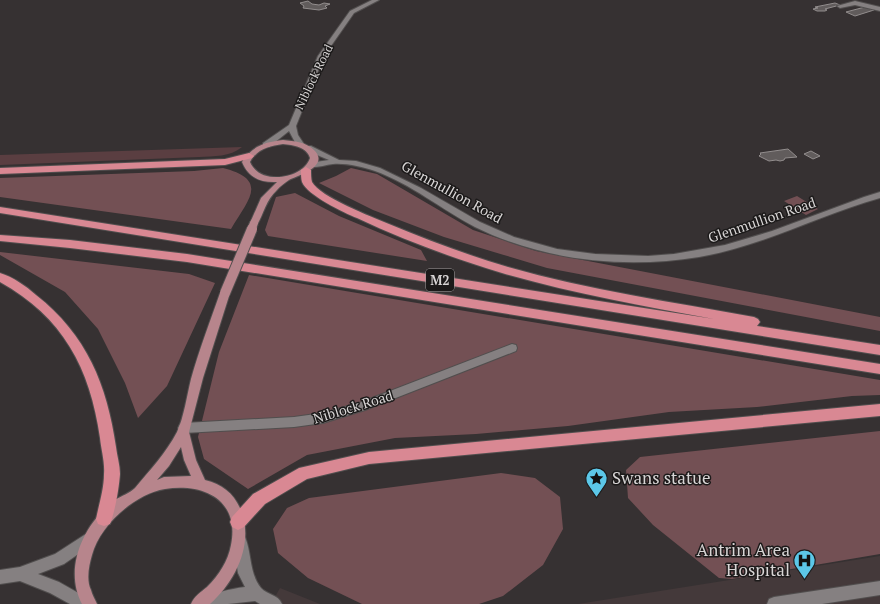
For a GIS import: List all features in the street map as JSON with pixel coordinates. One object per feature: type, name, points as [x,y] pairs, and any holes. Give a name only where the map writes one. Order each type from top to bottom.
[{"type":"highway","points":[[0,171],[225,162],[249,156]]},
{"type":"highway","points":[[309,167],[307,182],[317,193],[360,216],[406,236],[471,259],[532,277],[598,292],[779,327],[880,350]]},
{"type":"highway","name":"M2","points":[[0,210],[880,350]]},
{"type":"highway","name":"M2","points":[[0,238],[70,244],[187,258],[880,369]]},
{"type":"highway","points":[[0,277],[28,295],[48,311],[68,335],[87,365],[100,399],[112,474],[104,519]]},
{"type":"highway","points":[[238,522],[259,499],[304,473],[369,458],[880,410]]},
{"type":"main road","points":[[139,491],[165,462],[184,430],[197,378],[225,293],[264,198],[277,184],[309,167],[314,158],[313,153],[308,148],[300,144],[283,142],[266,145],[259,148],[249,156],[246,162],[247,168],[252,174],[261,178],[288,178]]},
{"type":"main road","points":[[261,178],[264,198]]},
{"type":"main road","points":[[184,430],[190,460],[200,482]]},
{"type":"main road","points":[[90,604],[83,591],[81,570],[85,552],[92,535],[104,519],[120,503],[139,491],[159,483],[179,480],[200,482],[218,490],[231,504],[238,522],[239,538],[235,556],[226,574],[209,596],[198,604]]},
{"type":"street","name":"Niblock Road","points":[[266,145],[292,126],[304,98],[312,84],[322,56],[352,12],[376,0]]},
{"type":"street","points":[[840,6],[854,3],[880,9]]},
{"type":"street","points":[[295,95],[304,98]]},
{"type":"street","name":"Niblock Road","points":[[292,126],[294,135],[300,144]]},
{"type":"street","name":"Glenmullion Road","points":[[308,148],[334,160],[371,168],[398,177],[472,221],[518,241],[569,254],[623,259],[674,258],[714,252],[773,234],[847,205],[880,195]]},
{"type":"street","name":"Glenmullion Road","points":[[309,167],[334,160]]},
{"type":"street","name":"Niblock Road","points":[[184,430],[323,418],[361,407],[512,348]]},
{"type":"street","points":[[0,577],[20,574],[59,558],[92,535]]},
{"type":"street","points":[[239,538],[245,573],[256,594]]},
{"type":"street","points":[[20,574],[54,587],[84,604]]},
{"type":"street","points":[[774,604],[880,588]]},
{"type":"street","points":[[205,604],[216,599],[230,596],[256,594],[275,604]]},
{"type":"shaded area","points":[[242,147],[232,153],[216,156],[0,165],[0,155]]},
{"type":"shaded area","points":[[223,168],[238,173],[251,185],[251,192],[244,209],[231,229],[0,197],[0,178],[194,171]]},
{"type":"shaded area","points":[[351,168],[377,174],[473,230],[536,251],[880,317],[880,331],[547,268],[444,237],[373,210],[319,183]]},
{"type":"shaded area","points":[[295,193],[339,216],[421,250],[427,261],[268,236],[265,230],[276,197]]},
{"type":"shaded area","points":[[797,196],[818,209],[806,215],[784,201]]},
{"type":"shaded area","points":[[0,252],[189,274],[215,283],[167,386],[138,418],[125,383],[98,329],[65,292],[0,255]]},
{"type":"shaded area","points":[[249,275],[880,380],[880,395],[852,396],[757,407],[669,412],[568,426],[476,434],[395,438],[307,455],[248,489],[204,459],[198,437],[219,352]]},
{"type":"shaded area","points":[[880,431],[880,554],[732,579],[719,578],[653,525],[628,498],[626,470],[640,457]]},
{"type":"shaded area","points":[[501,473],[535,478],[560,497],[563,529],[543,565],[503,596],[479,604],[362,604],[308,578],[278,553],[273,529],[287,508],[309,498]]},
{"type":"shaded area","name":"Antrim Area Hospital","points":[[880,556],[880,604],[578,604]]},
{"type":"shaded area","points":[[280,588],[320,604],[271,604]]},
{"type":"building","points":[[308,1],[312,4],[319,5],[324,3],[330,4],[325,6],[327,8],[319,10],[303,8],[304,6],[300,3]]},
{"type":"building","points":[[835,3],[840,5],[825,9],[827,10],[825,11],[817,11],[813,9],[818,8],[815,7]]},
{"type":"building","points":[[865,7],[874,10],[855,16],[846,12]]},
{"type":"building","points":[[788,149],[797,157],[785,158],[784,160],[780,161],[769,161],[759,156],[761,154],[760,153]]},
{"type":"building","points":[[811,151],[820,156],[813,159],[804,154]]},
{"type":"place","name":"Swans statue","points":[[597,498]]},
{"type":"place","name":"Antrim Area Hospital","points":[[805,580]]}]
